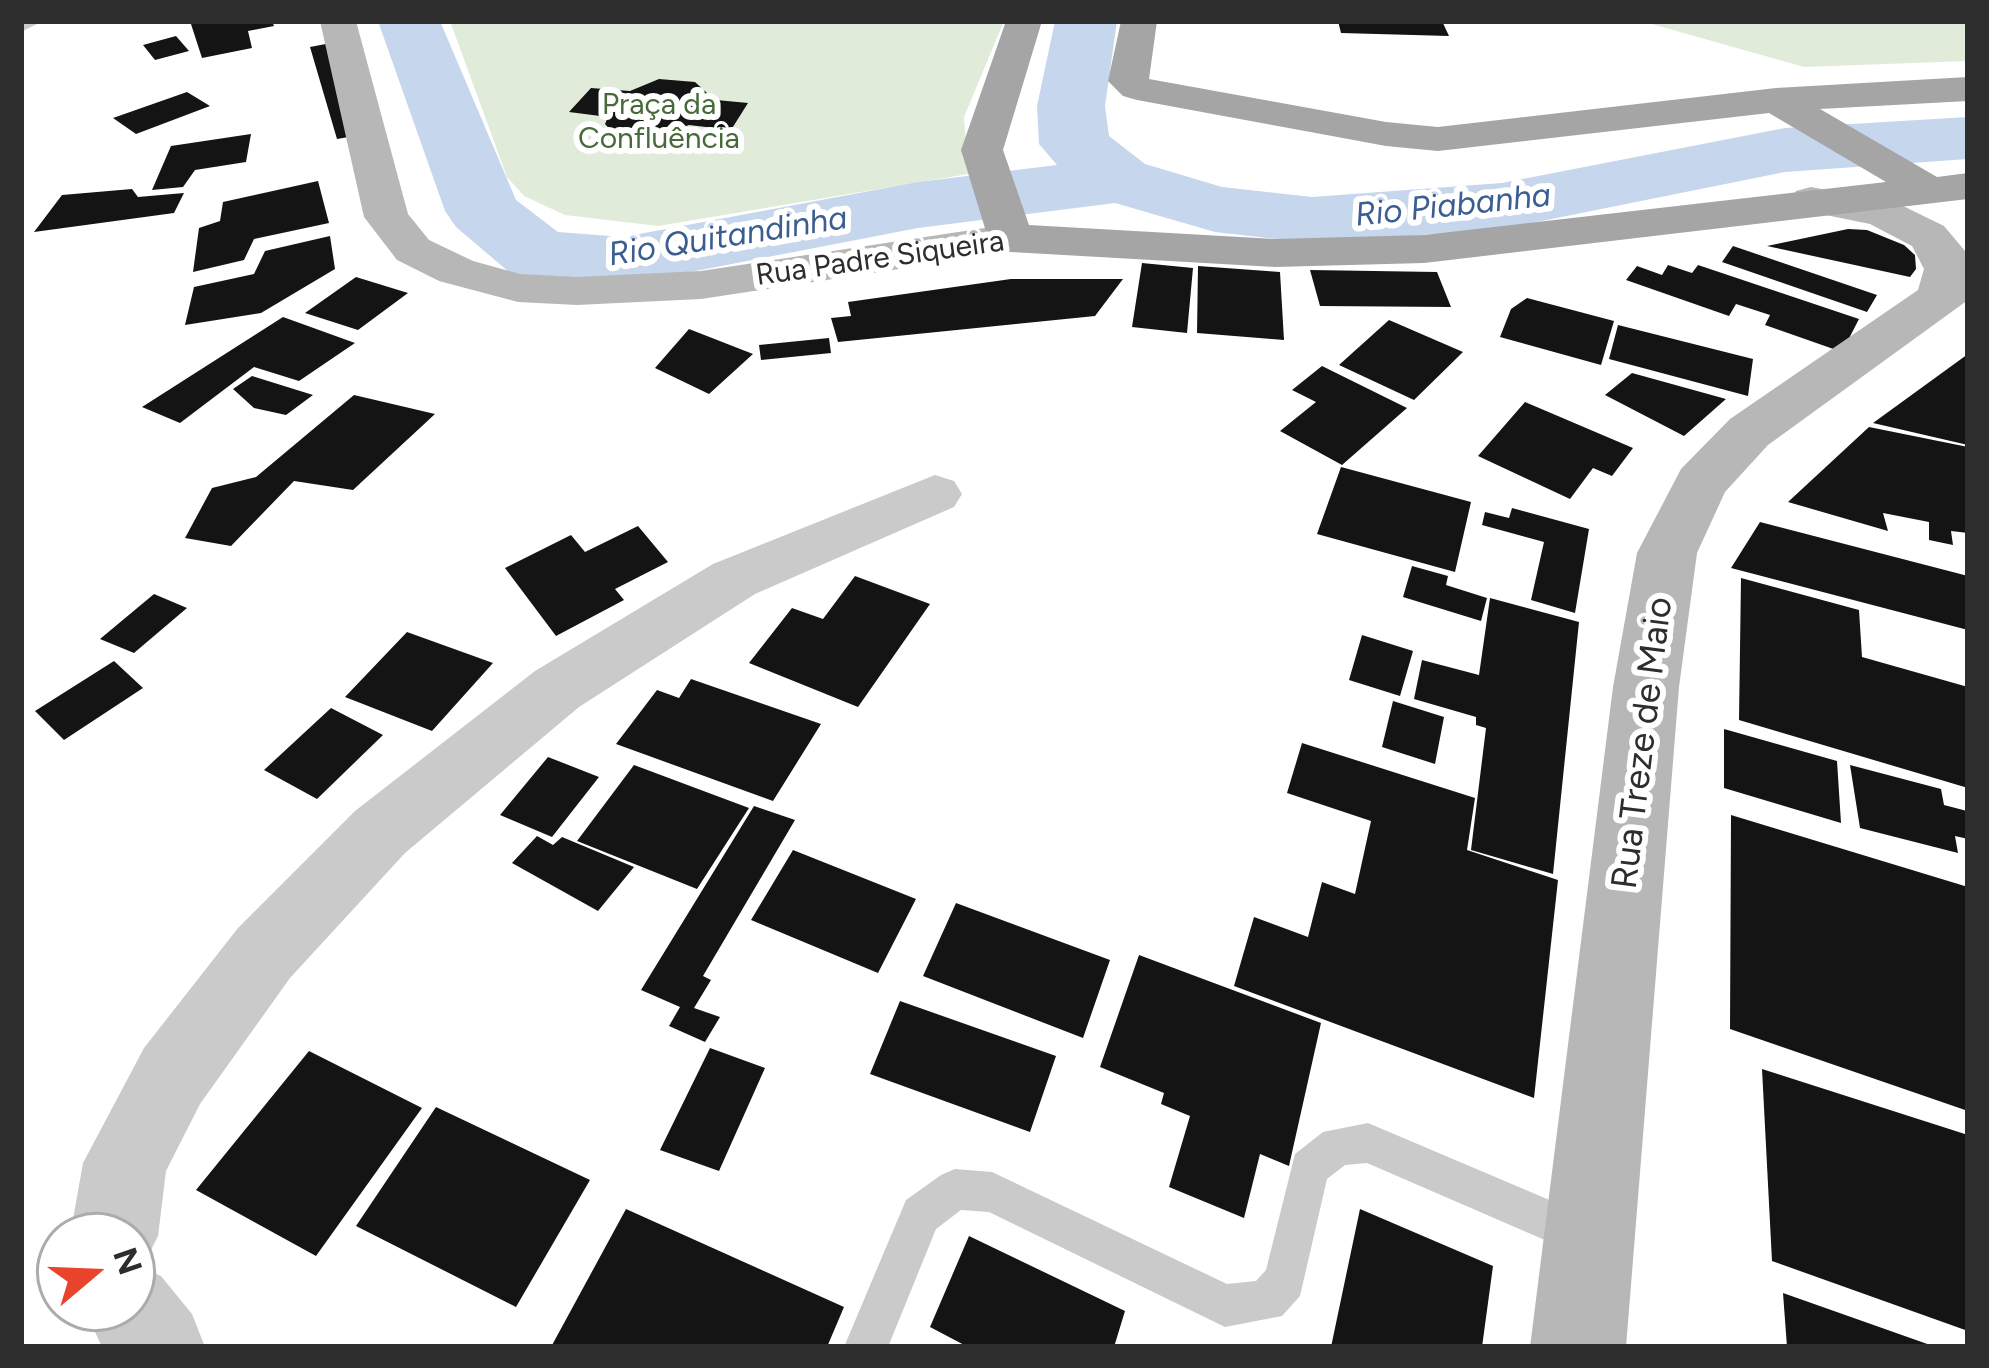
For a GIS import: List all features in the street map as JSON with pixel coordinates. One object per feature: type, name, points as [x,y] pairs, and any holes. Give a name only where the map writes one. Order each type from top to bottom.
[{"type":"main road","name":"Rua Padre Siqueira","points":[[338,21],[386,217],[413,250],[456,272],[538,289],[701,285],[1007,228],[1275,253],[1424,249],[1582,234],[1811,200],[1947,187]]},
{"type":"main road","points":[[1007,228],[982,150],[1024,21]]},
{"type":"main road","points":[[1139,21],[1127,81],[1137,88],[1438,140],[1776,100],[1968,88]]},
{"type":"main road","points":[[1776,100],[1947,187],[1968,214]]},
{"type":"main road","points":[[1811,200],[1883,213],[1928,236],[1942,251],[1954,290]]},
{"type":"main road","name":"Rua Treze de Maio","points":[[1578,1347],[1646,687],[1667,553],[1701,483],[1749,432],[1954,290]]},
{"type":"street","points":[[118,1212],[125,1162],[172,1076],[264,953],[380,832],[557,689],[734,579],[934,494]]},
{"type":"lane","points":[[21,27],[34,21]]},
{"type":"lane","points":[[866,1347],[921,1215],[955,1189],[992,1192],[1225,1306],[1267,1301],[1285,1281],[1309,1168],[1337,1146],[1368,1143],[1589,1238]]},
{"type":"green space","name":"Praça da Confluência","points":[[450,21],[1004,21],[964,117],[968,174],[658,226],[565,215],[524,196],[507,177]]},
{"type":"green space","points":[[1641,21],[1968,21],[1968,61],[1804,67]]},
{"type":"building","points":[[190,21],[272,21],[274,26],[248,31],[252,48],[202,58]]},
{"type":"building","points":[[1338,21],[1442,21],[1449,36],[1341,33]]},
{"type":"building","points":[[176,36],[189,51],[155,60],[143,45]]},
{"type":"building","points":[[331,43],[360,135],[337,139],[310,47]]},
{"type":"building","points":[[659,79],[695,82],[707,93],[706,99],[748,103],[731,130],[689,125],[651,140],[614,134],[605,124],[608,117],[569,112],[591,88],[630,91]]},
{"type":"building","points":[[187,92],[210,106],[136,134],[113,118]]},
{"type":"building","points":[[251,134],[246,162],[195,170],[183,187],[152,190],[171,146]]},
{"type":"building","points":[[318,181],[329,223],[254,239],[244,260],[193,272],[199,228],[220,221],[223,202]]},
{"type":"building","points":[[132,189],[138,197],[184,193],[174,213],[34,232],[62,195]]},
{"type":"building","points":[[1848,229],[1867,230],[1904,245],[1915,255],[1916,269],[1910,277],[1767,246]]},
{"type":"building","points":[[330,236],[335,269],[261,313],[185,325],[194,287],[254,274],[265,251]]},
{"type":"building","points":[[1733,246],[1877,295],[1867,312],[1722,262]]},
{"type":"building","points":[[1142,263],[1193,268],[1187,333],[1132,327]]},
{"type":"building","points":[[1668,265],[1692,273],[1698,265],[1859,319],[1842,352],[1765,325],[1770,315],[1736,304],[1729,316],[1626,280],[1637,266],[1662,275]]},
{"type":"building","points":[[1198,266],[1280,272],[1284,340],[1197,333]]},
{"type":"building","points":[[1310,270],[1437,272],[1451,307],[1320,306]]},
{"type":"building","points":[[356,277],[408,293],[358,330],[305,313]]},
{"type":"building","points":[[1011,279],[1123,279],[1095,316],[838,342],[831,318],[851,316],[848,302]]},
{"type":"building","points":[[1527,298],[1614,321],[1601,365],[1500,337],[1511,309]]},
{"type":"building","points":[[283,317],[355,343],[299,381],[254,367],[180,423],[142,407]]},
{"type":"building","points":[[1389,320],[1463,352],[1414,400],[1339,365]]},
{"type":"building","points":[[1618,325],[1753,359],[1748,396],[1609,359]]},
{"type":"building","points":[[689,329],[753,354],[709,394],[655,368]]},
{"type":"building","points":[[829,338],[831,353],[761,360],[759,345]]},
{"type":"building","points":[[1968,354],[1968,445],[1873,423]]},
{"type":"building","points":[[1322,366],[1407,408],[1342,465],[1280,431],[1316,402],[1292,390]]},
{"type":"building","points":[[1632,373],[1726,399],[1684,436],[1605,395]]},
{"type":"building","points":[[252,376],[313,395],[286,415],[254,408],[233,389]]},
{"type":"building","points":[[354,395],[435,414],[353,490],[294,481],[231,546],[185,538],[212,488],[256,477]]},
{"type":"building","points":[[1525,402],[1633,448],[1612,476],[1593,468],[1570,499],[1478,456]]},
{"type":"building","points":[[1869,427],[1968,447],[1968,533],[1951,531],[1953,545],[1929,540],[1929,522],[1883,513],[1888,531],[1788,502]]},
{"type":"building","points":[[1341,467],[1471,502],[1455,572],[1317,534]]},
{"type":"building","points":[[1512,508],[1589,529],[1575,613],[1531,600],[1544,542],[1482,525],[1485,512],[1509,518]]},
{"type":"building","points":[[1760,522],[1968,576],[1968,630],[1731,568]]},
{"type":"building","points":[[638,526],[668,562],[615,589],[624,600],[556,636],[505,568],[571,535],[585,552]]},
{"type":"building","points":[[1412,566],[1448,576],[1446,585],[1487,598],[1481,621],[1403,597]]},
{"type":"building","points":[[855,576],[930,604],[858,707],[749,663],[792,608],[823,619]]},
{"type":"building","points":[[1741,578],[1859,610],[1862,657],[1968,687],[1968,788],[1739,720]]},
{"type":"building","points":[[154,594],[187,608],[134,653],[100,639]]},
{"type":"building","points":[[1490,598],[1579,622],[1553,874],[1471,850],[1486,728],[1476,725],[1476,717],[1414,699],[1422,660],[1479,675]]},
{"type":"building","points":[[407,632],[493,663],[432,731],[345,697]]},
{"type":"building","points":[[1362,635],[1413,651],[1400,696],[1349,680]]},
{"type":"building","points":[[114,661],[143,688],[64,740],[35,711]]},
{"type":"building","points":[[691,679],[821,724],[773,801],[616,744],[657,690],[679,698]]},
{"type":"building","points":[[1393,701],[1444,717],[1435,764],[1382,747]]},
{"type":"building","points":[[331,708],[383,735],[317,799],[264,770]]},
{"type":"building","points":[[1724,729],[1837,761],[1841,823],[1724,788]]},
{"type":"building","points":[[1302,743],[1475,798],[1467,850],[1558,880],[1534,1098],[1234,986],[1254,917],[1308,937],[1322,882],[1355,894],[1371,821],[1287,793]]},
{"type":"building","points":[[548,757],[599,777],[552,837],[500,815]]},
{"type":"building","points":[[634,765],[749,808],[697,889],[577,841]]},
{"type":"building","points":[[1850,765],[1941,789],[1944,805],[1967,811],[1968,839],[1955,836],[1958,853],[1860,828]]},
{"type":"building","points":[[754,806],[795,820],[703,976],[711,980],[694,1008],[720,1017],[705,1042],[669,1026],[680,1007],[641,990]]},
{"type":"building","points":[[1731,815],[1968,887],[1968,1111],[1730,1029]]},
{"type":"building","points":[[537,836],[553,845],[562,837],[634,867],[598,911],[512,863]]},
{"type":"building","points":[[793,850],[916,899],[878,973],[751,920]]},
{"type":"building","points":[[956,903],[1110,960],[1083,1038],[923,976]]},
{"type":"building","points":[[1139,955],[1321,1023],[1289,1166],[1260,1154],[1244,1218],[1169,1187],[1190,1116],[1161,1104],[1164,1093],[1100,1067]]},
{"type":"building","points":[[900,1001],[1056,1056],[1030,1132],[870,1074]]},
{"type":"building","points":[[710,1048],[765,1068],[719,1171],[660,1150]]},
{"type":"building","points":[[309,1051],[422,1108],[316,1256],[196,1190]]},
{"type":"building","points":[[1762,1069],[1968,1135],[1968,1331],[1772,1261]]},
{"type":"building","points":[[436,1107],[590,1180],[516,1307],[356,1226]]},
{"type":"building","points":[[626,1209],[844,1307],[827,1347],[551,1347]]},
{"type":"building","points":[[1360,1209],[1493,1266],[1482,1347],[1331,1347]]},
{"type":"building","points":[[969,1236],[1125,1311],[1114,1347],[968,1347],[930,1327]]},
{"type":"building","points":[[1783,1293],[1933,1346],[1933,1347],[1787,1347]]},
{"type":"waterway","name":"Rio Quitandinha","points":[[409,21],[483,211],[537,255],[623,261],[918,205],[1119,180]]},
{"type":"waterway","name":"Rio Piabanha","points":[[1086,21],[1071,106],[1075,144],[1119,180]]},
{"type":"waterway","name":"Rio Piabanha","points":[[1119,180],[1215,209],[1312,220],[1502,206],[1785,150],[1968,138]]}]
